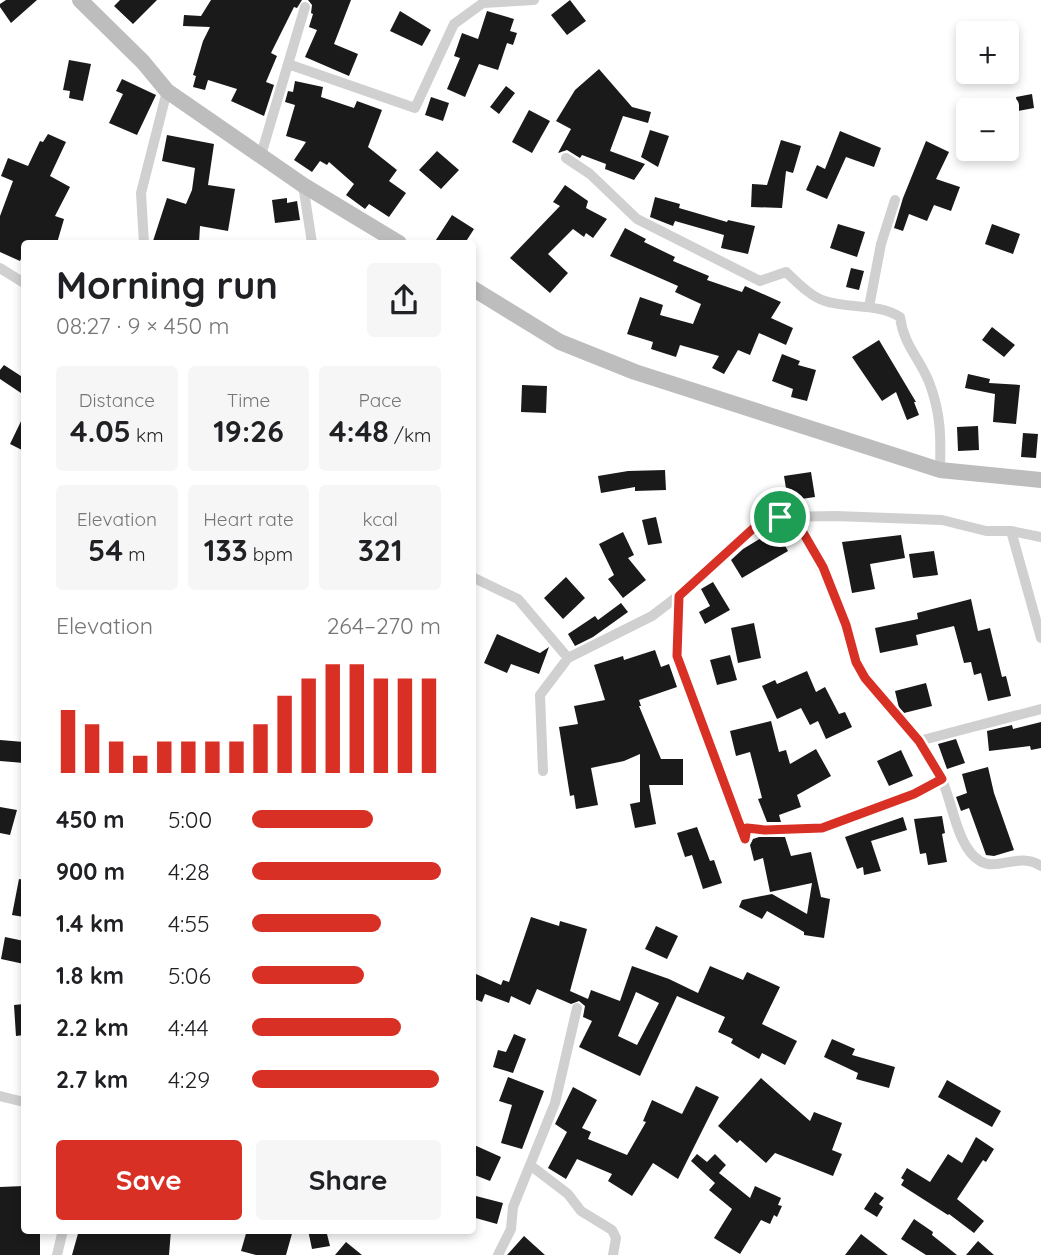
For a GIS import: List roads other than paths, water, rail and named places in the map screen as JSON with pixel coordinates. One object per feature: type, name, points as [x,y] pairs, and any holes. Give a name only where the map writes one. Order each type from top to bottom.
[{"type":"street","points":[[80,0],[143,62],[167,91],[303,185],[394,240]]},
{"type":"street","points":[[288,64],[415,107],[454,24],[483,3],[534,0]]},
{"type":"street","points":[[261,155],[305,7]]},
{"type":"street","points":[[145,240],[141,194],[167,91]]},
{"type":"street","points":[[566,158],[590,174],[637,219],[760,281],[786,272],[822,300],[842,306],[889,311],[900,317],[902,336],[929,381],[941,430],[940,470]]},
{"type":"street","points":[[303,185],[312,240]]},
{"type":"street","points":[[869,307],[881,244],[895,200]]},
{"type":"street","points":[[0,268],[21,281]]},
{"type":"street","points":[[476,290],[560,342],[635,372],[940,470],[1041,480]]},
{"type":"street","points":[[544,771],[540,695],[568,658],[652,616],[679,596],[757,525],[780,517],[942,520],[986,531],[1012,531],[1041,537]]},
{"type":"street","points":[[794,517],[823,567],[846,625],[856,662],[865,678],[919,741],[942,779],[965,848],[981,862],[992,865],[1016,859],[1041,866]]},
{"type":"street","points":[[1012,531],[1041,638]]},
{"type":"street","points":[[476,579],[518,599],[568,658]]},
{"type":"street","points":[[679,596],[677,656],[745,839],[747,828],[822,828],[914,794],[942,779]]},
{"type":"street","points":[[919,741],[1041,709]]},
{"type":"street","points":[[498,1255],[511,1229],[513,1207],[555,1103],[577,1008]]},
{"type":"street","points":[[0,1096],[21,1101]]},
{"type":"street","points":[[530,1166],[568,1194],[581,1211],[612,1230],[616,1238],[613,1255]]},
{"type":"street","points":[[57,1255],[62,1234]]}]
